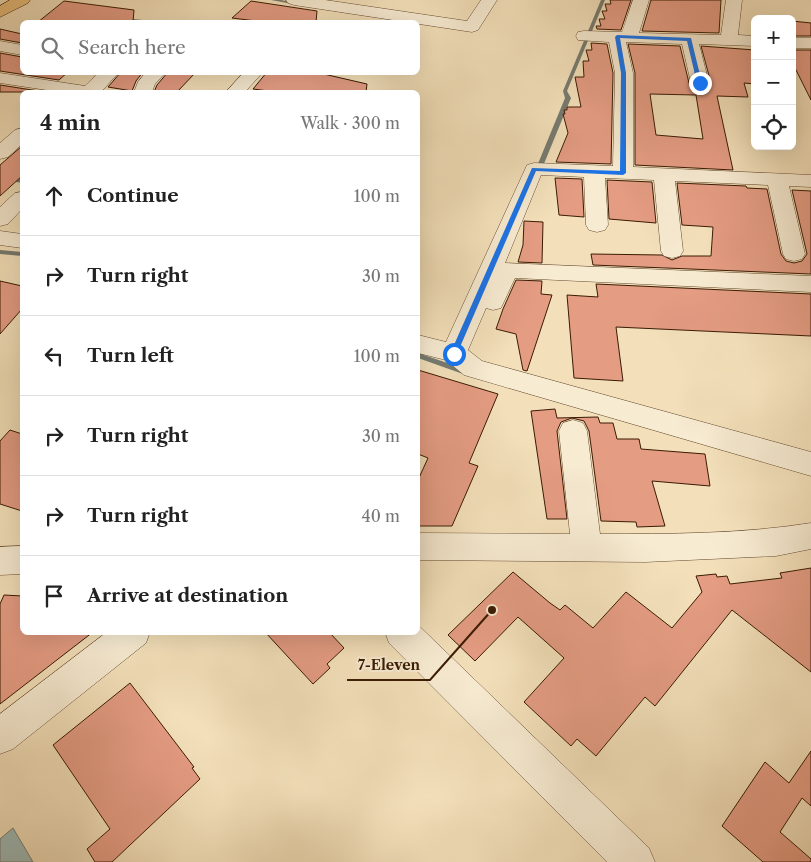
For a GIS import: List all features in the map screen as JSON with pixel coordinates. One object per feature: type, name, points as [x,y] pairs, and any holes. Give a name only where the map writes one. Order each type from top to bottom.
[{"type":"main road","points":[[0,12],[22,0]]},
{"type":"street","points":[[294,0],[320,2],[359,10],[472,27],[490,0]]},
{"type":"street","points":[[623,173],[623,37],[641,0]]},
{"type":"street","points":[[730,41],[734,0]]},
{"type":"street","points":[[350,20],[359,10]]},
{"type":"street","points":[[584,36],[751,41]]},
{"type":"street","points":[[689,39],[700,83]]},
{"type":"street","points":[[0,46],[20,50]]},
{"type":"street","points":[[84,90],[106,75]]},
{"type":"street","points":[[144,90],[147,82],[154,75]]},
{"type":"street","points":[[237,90],[251,75]]},
{"type":"street","points":[[0,92],[7,79],[70,90]]},
{"type":"street","points":[[1,153],[20,136]]},
{"type":"street","points":[[460,358],[499,270],[534,169],[811,181]]},
{"type":"street","points":[[594,172],[596,225]]},
{"type":"street","points":[[664,175],[672,251]]},
{"type":"street","points":[[777,179],[794,254]]},
{"type":"street","points":[[0,219],[20,200]]},
{"type":"street","points":[[0,238],[20,241]]},
{"type":"street","points":[[499,270],[811,284]]},
{"type":"street","points":[[420,345],[460,358],[473,368],[811,464]]},
{"type":"street","points":[[573,431],[587,548]]},
{"type":"street","points":[[420,547],[645,548],[776,542],[811,536]]},
{"type":"street","points":[[0,561],[20,560]]},
{"type":"street","points":[[0,736],[130,635]]},
{"type":"street","points":[[403,635],[635,862]]},
{"type":"water","points":[[13,828],[33,862],[0,862],[0,839]]},
{"type":"building","points":[[610,0],[631,0],[621,30],[597,29],[596,26],[601,26],[599,19],[605,19],[602,11],[607,11],[605,4],[611,4]]},
{"type":"building","points":[[651,0],[721,0],[719,33],[642,31]]},
{"type":"building","points":[[64,1],[134,10],[133,20],[40,20]]},
{"type":"building","points":[[251,1],[317,11],[316,20],[248,20],[232,18]]},
{"type":"building","points":[[796,21],[811,23],[811,36],[796,36]]},
{"type":"building","points":[[0,29],[20,34],[20,43],[0,39]]},
{"type":"building","points":[[591,43],[607,44],[613,73],[611,164],[556,162],[568,133],[563,114],[565,114],[564,110],[567,110],[567,107],[581,107],[575,77],[584,77],[583,61],[589,61],[586,50],[592,50]]},
{"type":"building","points":[[628,44],[680,46],[689,83],[692,88],[700,90],[708,88],[711,83],[701,46],[751,50],[751,84],[744,83],[748,97],[717,96],[733,170],[635,165],[635,73]],"holes":[[[650,94],[696,95],[703,139],[656,135]]]},
{"type":"building","points":[[796,50],[811,50],[811,100],[796,70]]},
{"type":"building","points":[[0,53],[20,57],[20,74],[0,71]]},
{"type":"building","points":[[26,75],[65,75],[59,80]]},
{"type":"building","points":[[118,75],[141,75],[132,90],[108,87]]},
{"type":"building","points":[[165,75],[193,75],[179,90],[155,90]]},
{"type":"building","points":[[265,75],[328,75],[367,84],[366,90],[253,89]]},
{"type":"building","points":[[0,85],[32,90],[20,90],[20,92],[0,92]]},
{"type":"building","points":[[20,148],[20,178],[0,196],[0,165]]},
{"type":"building","points":[[555,178],[582,179],[584,217],[559,215]]},
{"type":"building","points":[[607,180],[652,182],[656,223],[609,219]]},
{"type":"building","points":[[677,183],[746,186],[747,188],[767,189],[781,254],[786,261],[794,263],[802,261],[807,254],[792,190],[811,191],[811,274],[593,265],[591,254],[662,255],[672,260],[682,256],[711,256],[713,227],[682,225]]},
{"type":"building","points":[[524,221],[543,222],[542,263],[518,262],[523,245]]},
{"type":"building","points":[[516,280],[542,281],[541,294],[552,295],[527,371],[523,370],[516,334],[496,329]]},
{"type":"building","points":[[0,281],[20,286],[20,311],[0,334]]},
{"type":"building","points":[[596,284],[811,294],[811,336],[616,327],[623,381],[574,378],[567,295],[598,297]]},
{"type":"building","points":[[420,371],[498,394],[469,463],[478,466],[452,526],[420,526],[420,476],[428,458],[420,455]]},
{"type":"building","points":[[555,409],[557,418],[598,417],[600,423],[613,423],[617,439],[639,439],[641,449],[705,454],[710,486],[652,481],[665,526],[637,527],[636,522],[601,521],[589,431],[584,421],[572,418],[561,422],[557,431],[567,519],[547,519],[531,411]]},
{"type":"building","points":[[10,430],[20,433],[20,510],[0,504],[0,441]]},
{"type":"building","points":[[811,568],[811,672],[732,610],[655,706],[645,697],[596,756],[577,739],[571,746],[524,702],[564,658],[518,617],[475,661],[448,635],[513,572],[560,610],[565,605],[593,628],[626,592],[672,628],[702,592],[696,576],[716,574],[717,577],[727,576],[730,584],[782,578],[780,573]]},
{"type":"building","points":[[4,595],[20,596],[20,635],[89,635],[0,704],[0,604]]},
{"type":"building","points":[[268,635],[332,635],[344,648],[327,664],[330,668],[313,684]]},
{"type":"building","points":[[130,683],[194,767],[192,768],[200,779],[112,862],[95,862],[87,849],[110,829],[53,745]]},
{"type":"building","points":[[811,751],[811,806],[802,798],[780,832],[811,859],[811,862],[763,862],[722,826],[765,762],[789,783]]},
{"type":"waterway","points":[[273,0],[298,4]]},
{"type":"waterway","points":[[538,171],[568,98],[565,91],[603,0]]},
{"type":"waterway","points":[[125,19],[134,20]]},
{"type":"waterway","points":[[0,177],[20,181]]},
{"type":"waterway","points":[[0,252],[20,254]]},
{"type":"waterway","points":[[420,357],[463,371]]},
{"type":"place","name":"7-Eleven","points":[[492,610]]},
{"type":"route","points":[[454,354],[534,169],[623,173],[624,73],[617,37],[689,39],[700,83]]}]
